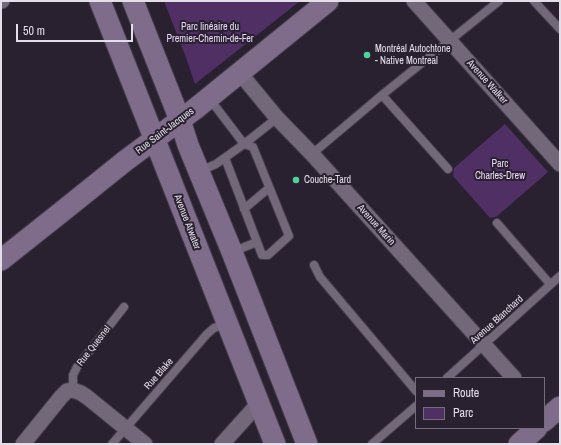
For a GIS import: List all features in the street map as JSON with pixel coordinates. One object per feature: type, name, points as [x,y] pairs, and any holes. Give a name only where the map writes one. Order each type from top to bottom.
[{"type":"main road","name":"Avenue Atwater","points":[[100,1],[275,444]]},
{"type":"main road","points":[[133,1],[180,120],[188,145],[200,171],[307,444]]},
{"type":"main road","name":"Rue Saint-Jacques","points":[[1,260],[125,161],[180,120],[328,1]]},
{"type":"main road","points":[[519,444],[535,429]]},
{"type":"street","name":"Avenue Walker","points":[[414,1],[560,164]]},
{"type":"street","name":"Avenue Marin","points":[[239,72],[277,118],[312,154],[513,377]]},
{"type":"street","points":[[23,444],[61,397],[67,391],[73,390],[87,397],[145,444]]},
{"type":"street","points":[[222,444],[258,404]]},
{"type":"lane","points":[[312,154],[449,40],[500,1]]},
{"type":"lane","points":[[534,1],[560,30]]},
{"type":"lane","points":[[382,95],[448,169]]},
{"type":"lane","points":[[209,97],[244,144],[253,147],[288,236],[268,255],[262,256],[225,158]]},
{"type":"lane","points":[[200,171],[225,158],[277,118]]},
{"type":"lane","points":[[244,209],[270,188]]},
{"type":"lane","points":[[497,224],[550,284]]},
{"type":"lane","points":[[232,252],[257,242]]},
{"type":"lane","points":[[314,265],[320,277],[415,390]]},
{"type":"lane","name":"Avenue Blanchard","points":[[448,377],[560,276]]},
{"type":"lane","name":"Rue Quesnel","points":[[73,390],[73,375],[77,368],[124,306]]},
{"type":"lane","name":"Rue Blake","points":[[112,444],[207,334],[214,328],[227,323]]},
{"type":"lane","points":[[372,444],[415,407]]},
{"type":"green space","name":"Parc linéaire du Premier-Chemin-de-Fer","points":[[164,1],[300,1],[195,84]]},
{"type":"green space","name":"Parc Charles-Drew","points":[[505,124],[548,172],[496,217],[490,218],[453,176],[454,168]]},
{"type":"place","name":"Montréal Autochtone - Native Montreal","points":[[367,55]]},
{"type":"place","name":"Couche-Tard","points":[[296,180]]}]
